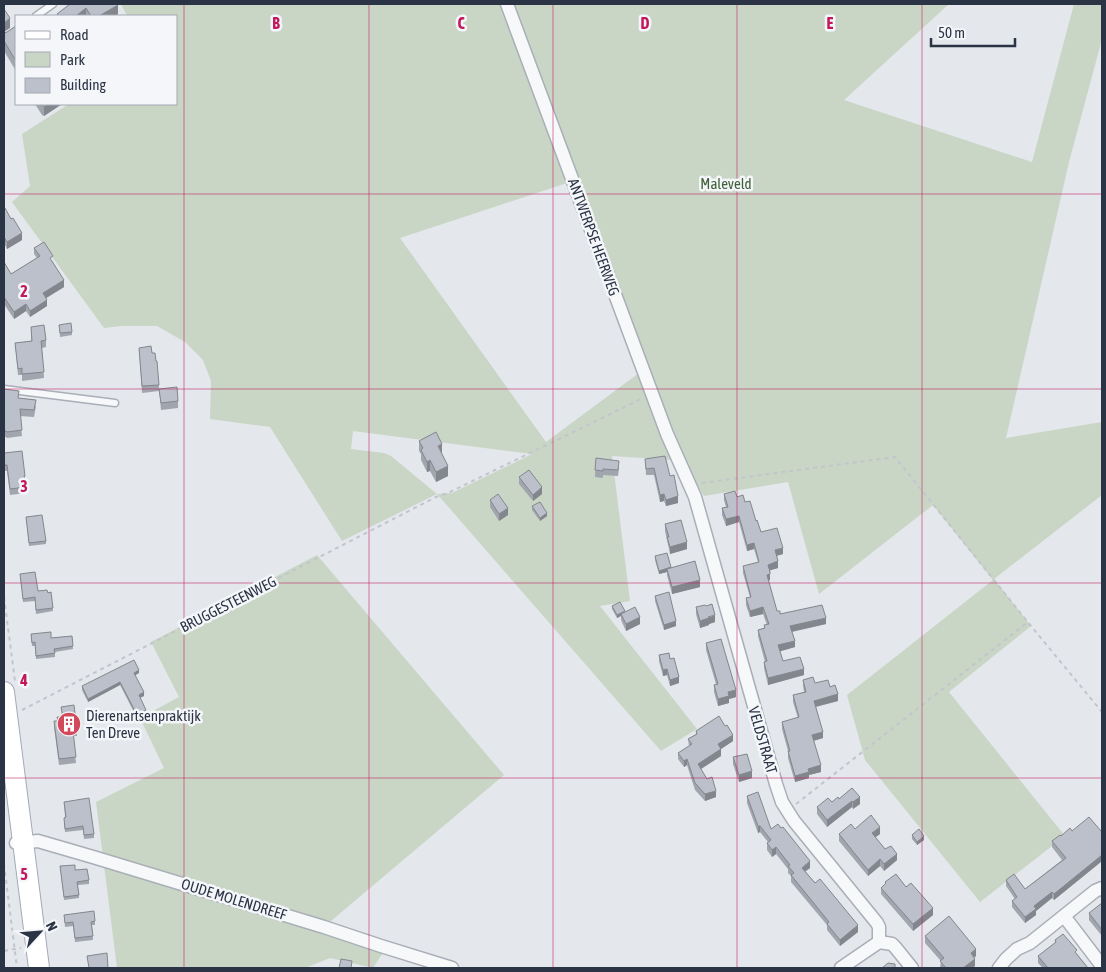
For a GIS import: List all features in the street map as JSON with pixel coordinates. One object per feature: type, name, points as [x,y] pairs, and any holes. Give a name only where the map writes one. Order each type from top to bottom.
[{"type":"main road","points":[[4,692],[29,968]]},
{"type":"main road","points":[[4,770],[40,968]]},
{"type":"street","name":"ANTWERPSE HEERWEG","points":[[507,4],[667,434],[682,469]]},
{"type":"street","name":"VELDSTRAAT","points":[[682,469],[695,497],[782,802],[794,821],[877,923],[879,927],[878,942]]},
{"type":"street","name":"OUDE MOLENDREEF","points":[[18,843],[38,841],[324,927],[452,968]]},
{"type":"street","points":[[999,968],[1017,949],[1030,943],[1095,891],[1102,888]]},
{"type":"street","points":[[1064,916],[1102,966]]},
{"type":"street","points":[[841,968],[878,942],[892,944],[912,968]]},
{"type":"lane","points":[[37,15],[53,4]]},
{"type":"lane","points":[[4,390],[115,403]]},
{"type":"path","name":"BRUGGESTEENWEG","points":[[6,722],[24,710],[436,497],[536,451],[652,393]]},
{"type":"path","points":[[689,485],[895,457],[1102,712]]},
{"type":"path","points":[[788,811],[1028,622]]},
{"type":"path","points":[[4,864],[17,968]]},
{"type":"path","points":[[4,951],[15,949]]},
{"type":"green space","name":"Maleveld","points":[[121,4],[949,4],[844,100],[1032,162],[1074,4],[1102,4],[1102,39],[1069,162],[1006,438],[1102,422],[1102,495],[994,579],[1031,626],[949,692],[1065,836],[980,902],[865,760],[847,695],[993,580],[933,505],[819,594],[788,482],[704,496],[681,457],[673,460],[612,456],[630,601],[600,606],[697,729],[661,751],[437,494],[342,541],[270,427],[210,419],[211,381],[203,360],[185,342],[157,326],[104,328],[12,202],[30,186],[22,134],[67,105],[178,105],[178,15],[126,15]],"holes":[[[573,181],[639,373],[546,442],[400,238]],[[353,431],[532,454],[452,493],[437,494],[391,456],[384,453],[351,449]]]},
{"type":"green space","points":[[317,555],[504,775],[325,926],[384,951],[373,968],[330,958],[305,968],[117,968],[96,802],[164,768],[140,718],[179,697],[151,642]]},
{"type":"building","points":[[70,4],[118,5],[101,15],[90,15],[86,8],[77,15],[57,14]]},
{"type":"building","points":[[4,9],[10,18],[4,23]]},
{"type":"building","points":[[15,27],[15,59],[4,41],[4,33]]},
{"type":"building","points":[[4,208],[22,233],[7,242],[4,237]]},
{"type":"building","points":[[44,242],[53,256],[50,258],[64,280],[43,293],[47,300],[30,311],[26,304],[14,312],[4,297],[4,262],[11,274],[40,256],[34,248]]},
{"type":"building","points":[[71,323],[72,332],[60,333],[59,325]]},
{"type":"building","points":[[44,325],[46,340],[41,341],[44,372],[22,374],[22,368],[18,369],[15,343],[32,341],[31,327]]},
{"type":"building","points":[[151,346],[152,353],[155,353],[157,361],[159,385],[142,386],[139,348]]},
{"type":"building","points":[[177,387],[178,401],[161,403],[159,389]]},
{"type":"building","points":[[4,389],[19,391],[18,398],[36,400],[34,410],[20,409],[22,430],[4,431]]},
{"type":"building","points":[[436,432],[442,444],[438,446],[448,466],[436,472],[430,460],[427,462],[419,441]]},
{"type":"building","points":[[22,451],[26,487],[10,489],[7,465],[4,465],[4,453]]},
{"type":"building","points":[[665,456],[670,476],[674,475],[678,496],[666,500],[664,494],[660,495],[654,468],[646,469],[645,459]]},
{"type":"building","points":[[596,458],[619,461],[618,470],[595,470]]},
{"type":"building","points":[[529,470],[542,487],[533,495],[519,477]]},
{"type":"building","points":[[735,491],[737,497],[743,495],[745,502],[750,501],[761,532],[777,528],[783,548],[775,550],[778,561],[768,565],[770,574],[767,575],[777,611],[780,611],[780,614],[822,605],[826,618],[790,626],[795,641],[778,645],[783,661],[800,657],[804,669],[768,678],[764,662],[767,661],[758,630],[765,628],[764,625],[769,624],[763,607],[750,611],[746,598],[751,597],[743,566],[759,562],[754,543],[747,545],[739,516],[726,519],[722,508],[728,507],[724,494]]},
{"type":"building","points":[[498,494],[508,508],[499,514],[490,500]]},
{"type":"building","points":[[540,502],[547,513],[540,518],[532,506]]},
{"type":"building","points":[[42,515],[46,541],[29,543],[26,517]]},
{"type":"building","points":[[681,520],[687,542],[670,547],[665,524]]},
{"type":"building","points":[[667,553],[671,567],[659,571],[655,556]]},
{"type":"building","points":[[695,561],[700,580],[672,587],[667,569]]},
{"type":"building","points":[[35,572],[38,591],[47,590],[48,593],[51,592],[53,608],[36,610],[35,597],[23,599],[20,574]]},
{"type":"building","points":[[669,592],[676,621],[664,625],[655,596]]},
{"type":"building","points":[[620,602],[625,611],[617,615],[612,606]]},
{"type":"building","points":[[712,604],[715,615],[700,621],[696,607]]},
{"type":"building","points":[[635,607],[640,617],[626,624],[621,614]]},
{"type":"building","points":[[51,632],[51,638],[72,636],[73,646],[54,649],[55,653],[36,656],[35,642],[32,643],[31,634]]},
{"type":"building","points":[[721,639],[736,690],[728,692],[729,696],[718,699],[714,685],[718,684],[706,643]]},
{"type":"building","points":[[669,653],[670,659],[674,658],[679,677],[670,680],[667,669],[663,670],[659,655]]},
{"type":"building","points":[[134,660],[139,670],[134,673],[144,692],[139,695],[146,710],[137,715],[120,682],[88,699],[82,686]]},
{"type":"building","points":[[813,677],[815,683],[828,680],[830,687],[835,685],[838,694],[814,701],[823,732],[812,735],[821,765],[808,769],[809,772],[795,776],[782,722],[799,717],[793,695],[806,692],[803,680]]},
{"type":"building","points":[[74,705],[77,730],[73,731],[76,757],[59,759],[54,721],[58,721],[57,717],[63,717],[61,707]]},
{"type":"building","points":[[719,716],[733,735],[718,744],[721,749],[698,764],[707,779],[712,777],[716,791],[705,794],[695,783],[687,759],[684,761],[678,753],[692,744],[688,739],[697,734],[696,731]]},
{"type":"building","points":[[747,754],[752,771],[739,775],[733,757]]},
{"type":"building","points":[[852,788],[860,797],[827,820],[817,807],[828,798],[832,802],[838,797],[839,799]]},
{"type":"building","points":[[758,792],[771,829],[778,824],[781,828],[783,827],[810,861],[802,868],[815,883],[820,879],[858,925],[840,940],[827,924],[829,922],[791,875],[794,873],[788,866],[790,865],[776,847],[772,850],[767,843],[771,840],[758,826],[747,796]]},
{"type":"building","points":[[89,798],[94,834],[84,835],[83,826],[65,829],[64,802]]},
{"type":"building","points":[[871,815],[880,827],[872,833],[885,849],[891,846],[897,854],[884,864],[880,859],[868,870],[839,834],[851,824],[855,829]]},
{"type":"building","points":[[1089,817],[1102,830],[1102,855],[1054,894],[1052,892],[1034,906],[1036,909],[1025,917],[1012,901],[1017,897],[1006,880],[1014,874],[1025,889],[1066,858],[1052,841],[1070,828],[1072,831]]},
{"type":"building","points":[[919,829],[924,836],[917,842],[912,835]]},
{"type":"building","points":[[75,865],[75,870],[87,869],[89,880],[77,882],[79,895],[64,897],[60,866]]},
{"type":"building","points":[[896,874],[906,887],[911,883],[933,908],[913,924],[881,888],[885,882]]},
{"type":"building","points":[[1102,903],[1102,930],[1089,913]]},
{"type":"building","points":[[94,911],[95,921],[91,922],[93,936],[75,938],[73,922],[65,923],[64,915]]},
{"type":"building","points":[[949,916],[976,949],[971,953],[975,959],[963,968],[946,968],[940,961],[944,958],[925,936]]},
{"type":"building","points":[[1063,934],[1077,950],[1075,952],[1088,968],[1048,968],[1038,956]]},
{"type":"building","points":[[107,953],[108,968],[89,968],[87,956]]},
{"type":"building","points":[[341,959],[352,961],[351,968],[339,968]]},
{"type":"building","points":[[888,963],[895,964],[895,968],[882,968]]},
{"type":"place","name":"Dierenartsenpraktijk Ten Dreve","points":[[69,724]]}]
